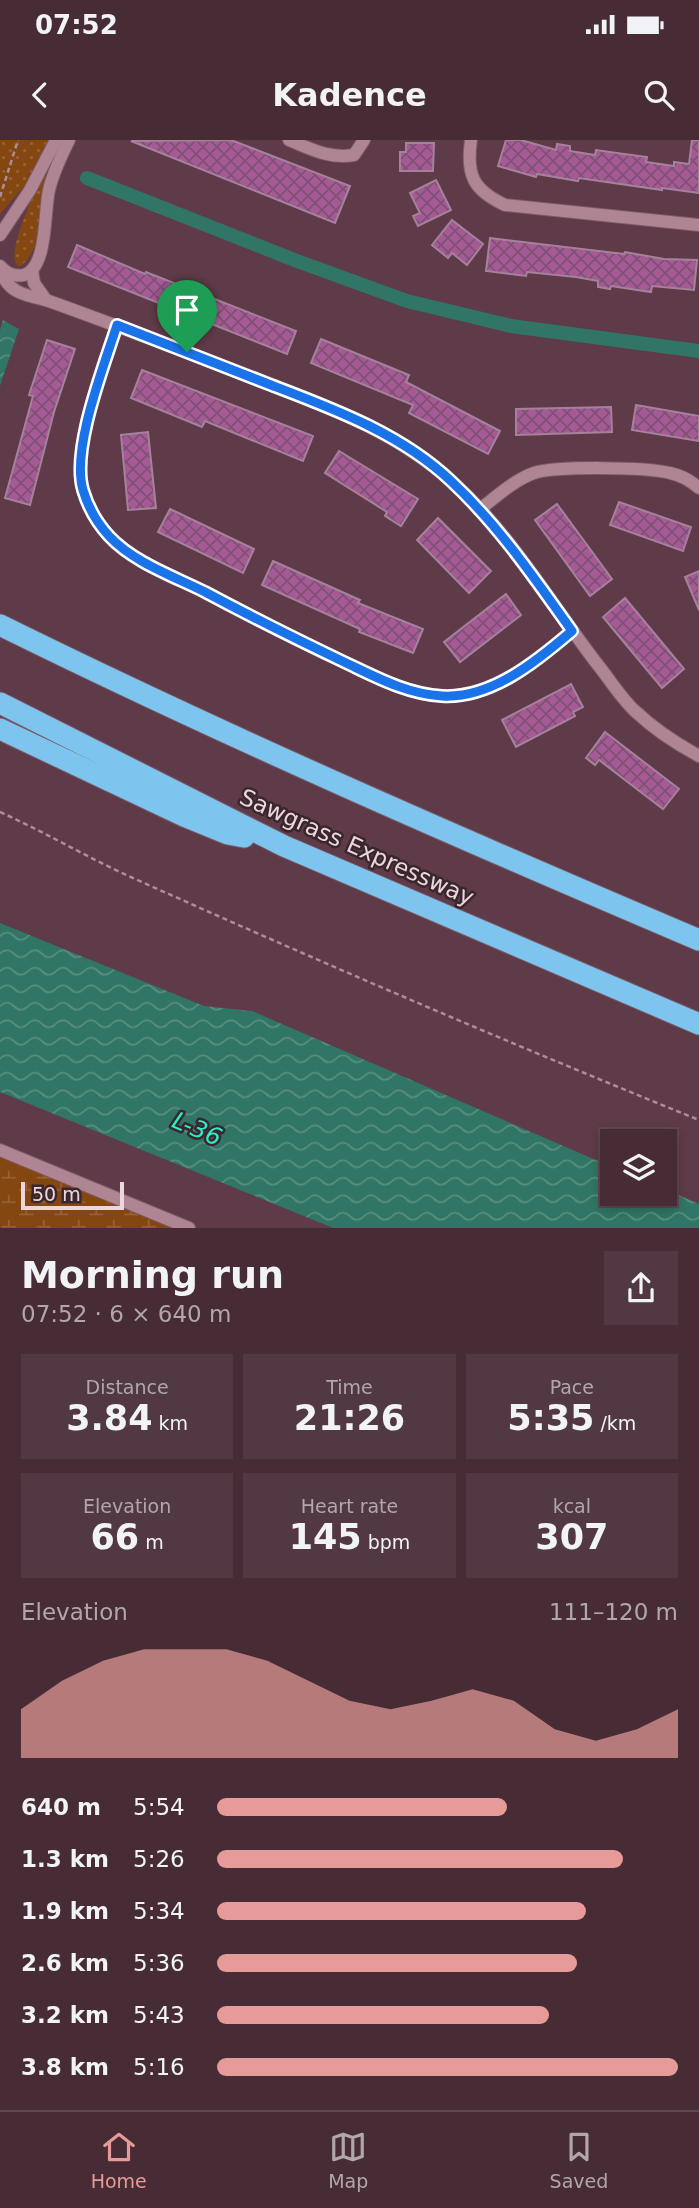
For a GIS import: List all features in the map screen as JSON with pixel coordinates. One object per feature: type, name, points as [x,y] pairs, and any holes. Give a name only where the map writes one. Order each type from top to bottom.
[{"type":"highway","points":[[0,611],[42,646]]},
{"type":"highway","points":[[0,625],[219,730],[396,810],[699,940]]},
{"type":"highway","name":"Sawgrass Expressway","points":[[0,703],[284,846],[699,1024]]},
{"type":"highway","points":[[0,729],[184,816],[228,834],[284,846]]},
{"type":"street","points":[[0,235],[30,190],[56,140]]},
{"type":"street","points":[[0,267],[17,276],[32,270],[37,263],[46,230],[48,192],[69,140]]},
{"type":"street","points":[[289,140],[327,156],[341,157],[354,155],[364,140]]},
{"type":"street","points":[[471,140],[468,163],[475,183],[487,197],[505,205],[699,225]]},
{"type":"street","points":[[0,267],[3,280],[10,288],[117,325],[328,407],[374,428],[417,454],[451,481],[480,510],[522,560],[632,709],[667,738],[699,756]]},
{"type":"street","points":[[32,270],[34,284],[46,300]]},
{"type":"street","points":[[117,325],[93,403],[81,455],[82,488],[92,514],[109,537],[132,554],[282,632],[388,682],[416,692],[444,697],[475,692],[533,664],[572,631]]},
{"type":"street","points":[[480,510],[512,485],[533,473],[559,468],[670,473],[691,481],[699,488]]},
{"type":"street","points":[[0,1150],[189,1228]]},
{"type":"path","points":[[0,197],[18,140]]},
{"type":"path","points":[[0,812],[131,877],[539,1055],[699,1120]]},
{"type":"green space","points":[[0,140],[48,140],[25,185],[0,214]]},
{"type":"green space","points":[[43,175],[47,177],[38,236],[29,258],[21,266],[16,263],[14,255],[16,242]]},
{"type":"green space","points":[[0,1150],[189,1228],[0,1228]]},
{"type":"water","points":[[3,320],[19,329],[0,386],[0,330]]},
{"type":"water","name":"L-36","points":[[0,923],[204,1006],[252,1011],[600,1162],[600,1206],[677,1206],[677,1194],[699,1204],[699,1228],[333,1228],[0,1092]]},
{"type":"building","points":[[231,140],[350,186],[335,223],[131,141]]},
{"type":"building","points":[[506,140],[521,140],[556,150],[557,144],[570,146],[570,151],[595,155],[596,150],[647,157],[646,162],[674,166],[674,162],[689,164],[692,140],[699,140],[699,193],[579,178],[578,181],[537,174],[536,177],[498,166]]},
{"type":"building","points":[[406,143],[434,143],[433,171],[400,171],[400,152],[406,152]]},
{"type":"building","points":[[436,180],[451,210],[418,226],[413,216],[420,213],[410,193]]},
{"type":"building","points":[[452,220],[483,244],[467,265],[452,253],[448,258],[432,245]]},
{"type":"building","points":[[490,238],[625,252],[664,259],[697,260],[694,290],[652,286],[651,292],[611,286],[610,289],[598,287],[598,281],[576,277],[527,272],[526,276],[486,271]]},
{"type":"building","points":[[77,245],[145,274],[146,272],[296,331],[287,354],[68,267]]},
{"type":"building","points":[[321,339],[409,375],[406,382],[500,431],[488,454],[409,413],[413,405],[311,363]]},
{"type":"building","points":[[47,340],[75,349],[54,412],[30,505],[5,498],[33,396],[29,395]]},
{"type":"building","points":[[142,370],[313,436],[303,461],[205,421],[202,427],[131,398]]},
{"type":"building","points":[[636,405],[699,416],[699,441],[632,430]]},
{"type":"building","points":[[611,407],[612,432],[516,435],[516,409]]},
{"type":"building","points":[[148,432],[156,508],[128,510],[121,435]]},
{"type":"building","points":[[339,451],[418,499],[401,526],[385,516],[387,512],[325,473]]},
{"type":"building","points":[[619,502],[691,527],[683,551],[610,525]]},
{"type":"building","points":[[557,504],[612,579],[590,596],[535,520]]},
{"type":"building","points":[[170,509],[254,549],[243,573],[158,532]]},
{"type":"building","points":[[438,518],[491,571],[469,593],[417,540]]},
{"type":"building","points":[[273,561],[360,600],[358,603],[423,629],[413,653],[359,632],[360,629],[262,585]]},
{"type":"building","points":[[699,571],[699,610],[685,577]]},
{"type":"building","points":[[506,594],[521,615],[460,662],[444,642]]},
{"type":"building","points":[[625,598],[684,669],[662,688],[603,617]]},
{"type":"building","points":[[571,684],[583,707],[573,712],[575,716],[516,747],[502,720]]},
{"type":"building","points":[[605,732],[679,789],[663,809],[599,760],[595,765],[586,758]]},
{"type":"waterway","points":[[87,178],[297,261],[407,301],[511,326],[699,351]]},
{"type":"route","points":[[117,325],[187,352],[328,407],[374,428],[417,454],[451,481],[480,510],[522,560],[572,631],[533,664],[502,680],[475,692],[444,697],[416,692],[388,682],[282,632],[132,554],[109,537],[92,514],[82,488],[81,455],[93,403],[117,325]]}]
